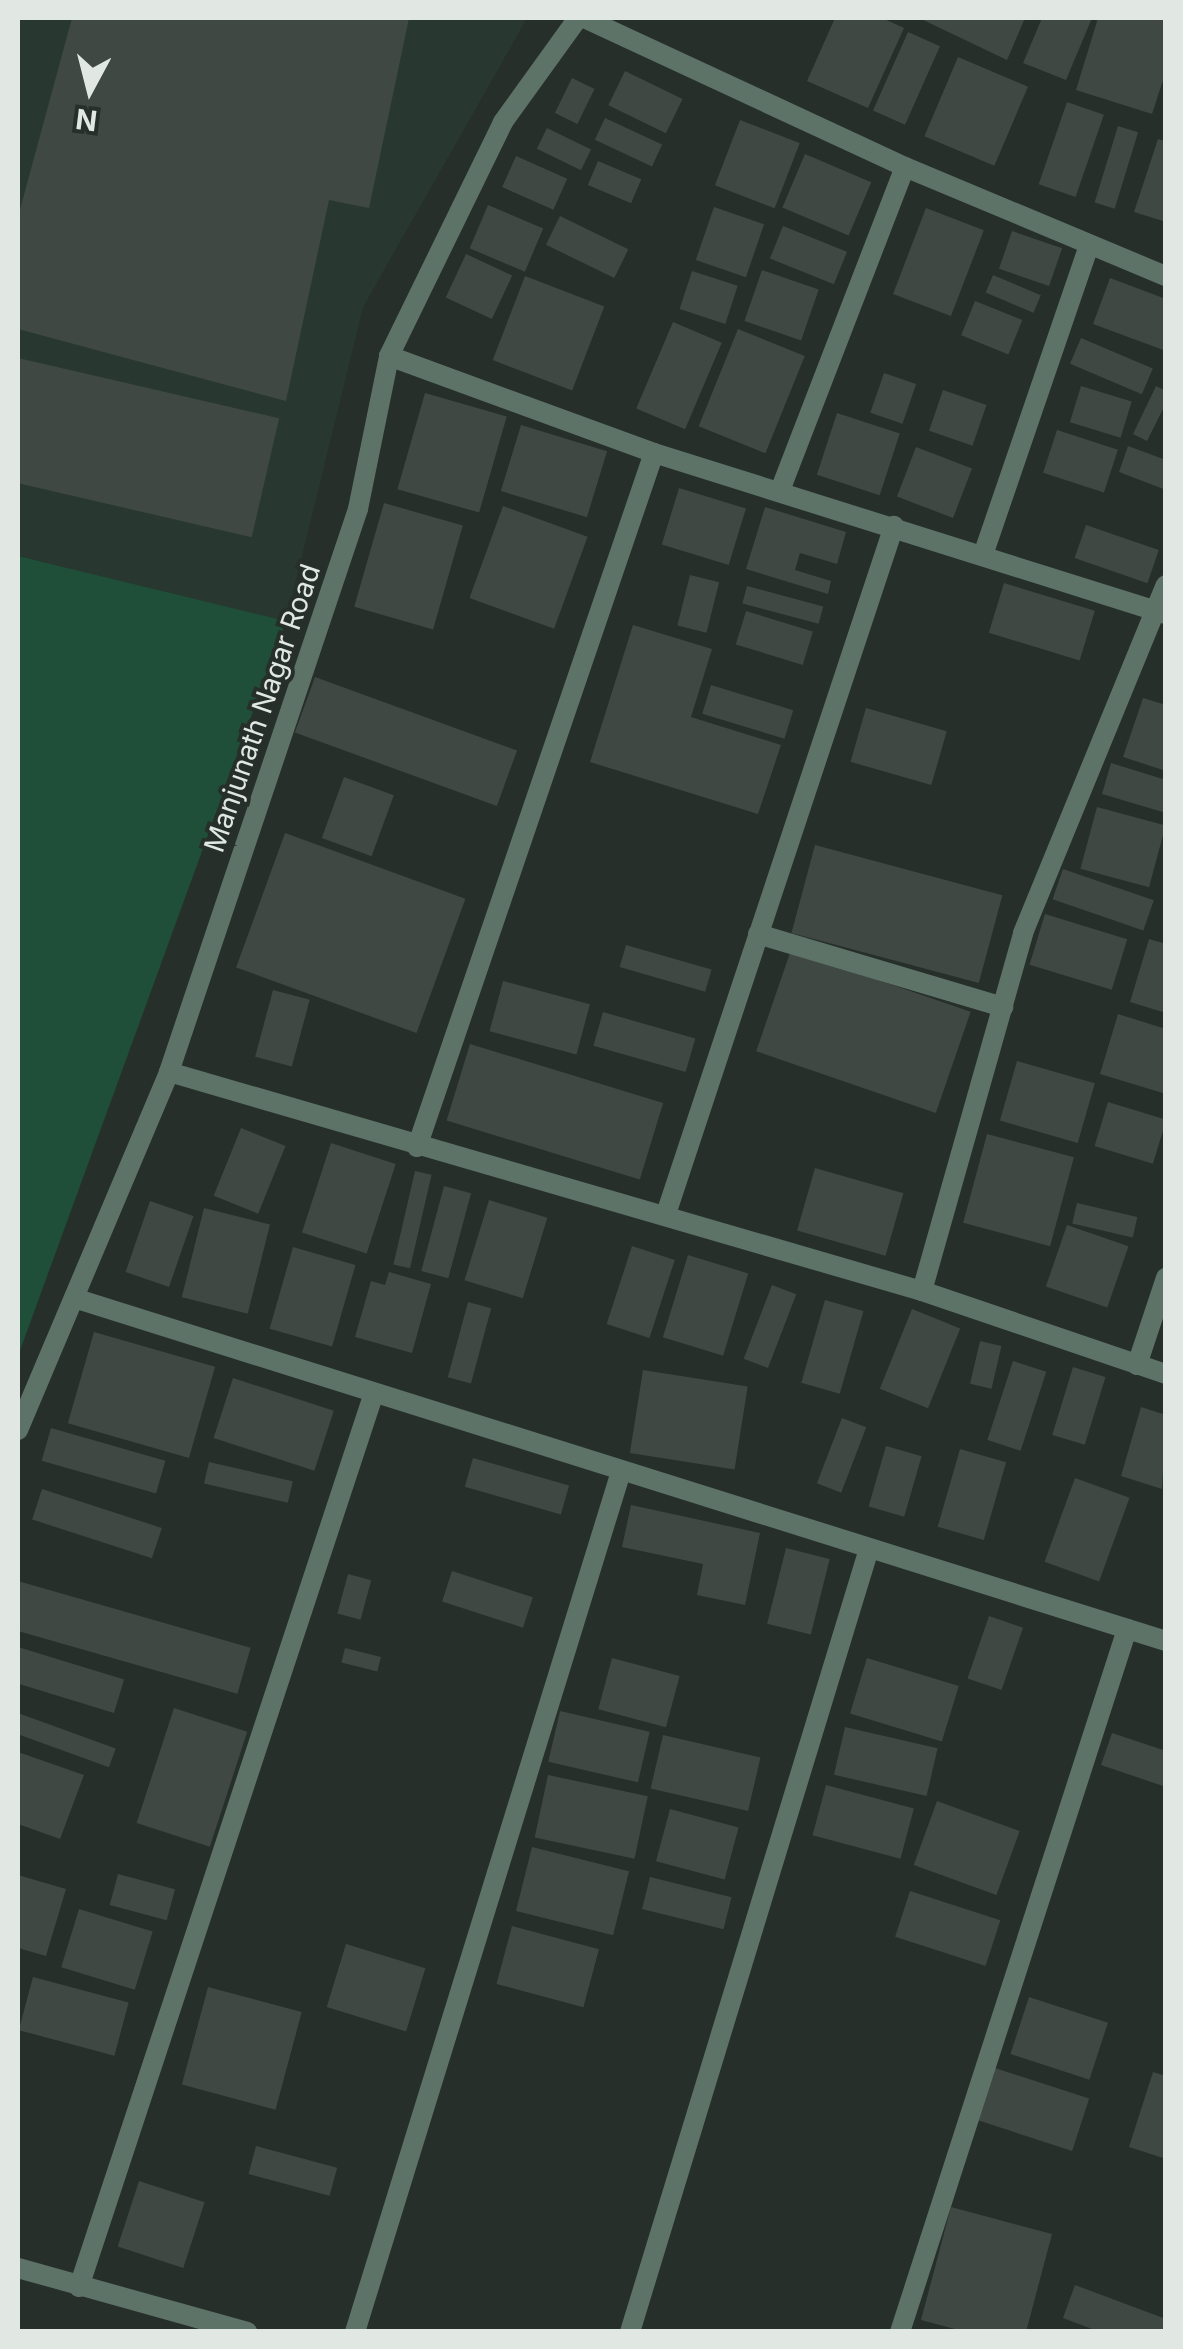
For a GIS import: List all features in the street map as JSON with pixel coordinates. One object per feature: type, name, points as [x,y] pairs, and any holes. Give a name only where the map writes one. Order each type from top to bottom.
[{"type":"street","points":[[580,18],[905,167],[1166,276]]},
{"type":"street","name":"Manjunath Nagar Road","points":[[18,1430],[169,1072],[358,509],[389,356],[503,122],[580,18]]},
{"type":"street","points":[[780,488],[905,167]]},
{"type":"street","points":[[984,555],[1089,246]]},
{"type":"street","points":[[389,356],[654,453],[780,488],[1160,612]]},
{"type":"street","points":[[417,1147],[654,453]]},
{"type":"street","points":[[666,1214],[894,526]]},
{"type":"street","points":[[922,1291],[1023,933],[1160,612],[1166,585]]},
{"type":"street","points":[[758,934],[1002,1006]]},
{"type":"street","points":[[169,1072],[922,1291],[1166,1374]]},
{"type":"street","points":[[1137,1365],[1166,1278]]},
{"type":"street","points":[[74,1298],[620,1476],[1166,1641]]},
{"type":"street","points":[[79,2287],[372,1396]]},
{"type":"street","points":[[355,2332],[620,1476]]},
{"type":"street","points":[[630,2332],[870,1549]]},
{"type":"street","points":[[900,2332],[1127,1629]]},
{"type":"street","points":[[18,2268],[247,2332]]},
{"type":"shaded area","points":[[18,18],[527,18],[363,307],[286,621],[18,556]]},
{"type":"green space","points":[[18,556],[286,621],[18,1356]]},
{"type":"building","points":[[72,18],[409,18],[369,208],[329,200],[286,401],[18,329],[18,217]]},
{"type":"building","points":[[835,18],[882,18],[904,28],[868,108],[807,81]]},
{"type":"building","points":[[919,18],[1025,18],[1007,60]]},
{"type":"building","points":[[1042,18],[1092,18],[1066,80],[1023,63]]},
{"type":"building","points":[[1098,18],[1166,20],[1166,71],[1152,114],[1076,90]]},
{"type":"building","points":[[908,32],[940,46],[905,125],[873,111]]},
{"type":"building","points":[[958,57],[1028,87],[994,166],[924,136]]},
{"type":"building","points":[[625,71],[683,99],[666,133],[608,105]]},
{"type":"building","points":[[572,78],[594,89],[577,124],[555,113]]},
{"type":"building","points":[[1067,102],[1104,115],[1076,197],[1039,184]]},
{"type":"building","points":[[605,118],[662,145],[652,166],[595,140]]},
{"type":"building","points":[[740,120],[800,143],[775,208],[715,185]]},
{"type":"building","points":[[1118,126],[1138,132],[1115,209],[1095,203]]},
{"type":"building","points":[[547,128],[591,149],[581,170],[537,149]]},
{"type":"building","points":[[1158,139],[1166,141],[1166,222],[1134,212]]},
{"type":"building","points":[[805,154],[871,182],[849,236],[782,207]]},
{"type":"building","points":[[516,156],[567,179],[553,210],[502,187]]},
{"type":"building","points":[[598,161],[641,179],[631,203],[588,185]]},
{"type":"building","points":[[488,205],[543,228],[525,272],[470,248]]},
{"type":"building","points":[[714,207],[764,224],[746,277],[696,260]]},
{"type":"building","points":[[926,208],[984,230],[951,316],[893,294]]},
{"type":"building","points":[[560,216],[628,249],[614,278],[546,245]]},
{"type":"building","points":[[783,226],[847,252],[834,284],[770,258]]},
{"type":"building","points":[[1012,231],[1062,248],[1049,286],[999,269]]},
{"type":"building","points":[[466,254],[512,276],[492,319],[446,298]]},
{"type":"building","points":[[762,270],[819,290],[801,341],[744,321]]},
{"type":"building","points":[[692,271],[738,286],[725,324],[680,309]]},
{"type":"building","points":[[993,275],[1041,295],[1033,313],[986,292]]},
{"type":"building","points":[[525,276],[604,306],[572,390],[493,360]]},
{"type":"building","points":[[1110,278],[1166,299],[1166,351],[1093,324]]},
{"type":"building","points":[[975,301],[1022,320],[1008,354],[961,335]]},
{"type":"building","points":[[673,322],[722,343],[685,429],[636,409]]},
{"type":"building","points":[[738,329],[805,356],[765,453],[699,426]]},
{"type":"building","points":[[1081,338],[1153,368],[1142,394],[1070,364]]},
{"type":"building","points":[[18,358],[279,418],[252,537],[18,483]]},
{"type":"building","points":[[884,373],[916,384],[902,424],[870,413]]},
{"type":"building","points":[[1081,386],[1132,401],[1121,438],[1070,422]]},
{"type":"building","points":[[1156,386],[1166,391],[1166,403],[1147,441],[1133,434]]},
{"type":"building","points":[[943,390],[986,405],[972,446],[929,431]]},
{"type":"building","points":[[425,393],[507,416],[479,513],[397,489]]},
{"type":"building","points":[[837,413],[900,433],[880,495],[817,475]]},
{"type":"building","points":[[521,425],[607,451],[587,517],[501,491]]},
{"type":"building","points":[[1057,430],[1118,450],[1104,493],[1043,473]]},
{"type":"building","points":[[1128,446],[1166,460],[1166,490],[1119,472]]},
{"type":"building","points":[[916,447],[972,469],[953,518],[897,496]]},
{"type":"building","points":[[679,488],[746,508],[729,565],[662,544]]},
{"type":"building","points":[[384,503],[463,526],[433,629],[354,607]]},
{"type":"building","points":[[503,506],[588,537],[554,629],[469,598]]},
{"type":"building","points":[[765,507],[846,532],[837,564],[800,553],[795,570],[831,581],[828,594],[746,569]]},
{"type":"building","points":[[1086,525],[1159,550],[1147,583],[1075,558]]},
{"type":"building","points":[[690,575],[719,582],[707,633],[677,625]]},
{"type":"building","points":[[1004,583],[1095,611],[1080,661],[989,633]]},
{"type":"building","points":[[747,586],[823,606],[819,624],[742,603]]},
{"type":"building","points":[[746,611],[813,631],[803,665],[736,644]]},
{"type":"building","points":[[633,625],[712,649],[691,717],[781,745],[758,814],[590,762]]},
{"type":"building","points":[[315,677],[517,751],[497,806],[295,732]]},
{"type":"building","points":[[711,685],[793,710],[784,739],[702,714]]},
{"type":"building","points":[[1143,698],[1166,705],[1166,771],[1123,757]]},
{"type":"building","points":[[866,708],[947,731],[931,785],[851,762]]},
{"type":"building","points":[[1111,763],[1166,780],[1166,813],[1102,794]]},
{"type":"building","points":[[344,777],[394,795],[372,856],[322,838]]},
{"type":"building","points":[[1097,807],[1166,825],[1149,887],[1080,869]]},
{"type":"building","points":[[285,833],[465,899],[417,1033],[236,967]]},
{"type":"building","points":[[815,845],[1002,895],[979,983],[791,933]]},
{"type":"building","points":[[1063,869],[1154,900],[1143,931],[1053,899]]},
{"type":"building","points":[[1045,914],[1127,939],[1112,990],[1030,965]]},
{"type":"building","points":[[1149,939],[1166,944],[1166,1013],[1130,1002]]},
{"type":"building","points":[[626,945],[712,970],[705,992],[620,967]]},
{"type":"building","points":[[791,950],[971,1012],[936,1113],[756,1051]]},
{"type":"building","points":[[503,981],[590,1004],[576,1055],[490,1031]]},
{"type":"building","points":[[273,990],[310,1000],[292,1066],[255,1057]]},
{"type":"building","points":[[603,1012],[695,1038],[686,1072],[593,1046]]},
{"type":"building","points":[[1118,1014],[1166,1029],[1166,1094],[1100,1074]]},
{"type":"building","points":[[470,1044],[663,1103],[640,1180],[447,1121]]},
{"type":"building","points":[[1017,1061],[1095,1083],[1078,1143],[1000,1121]]},
{"type":"building","points":[[1108,1102],[1166,1120],[1153,1164],[1095,1146]]},
{"type":"building","points":[[241,1128],[286,1146],[258,1214],[214,1196]]},
{"type":"building","points":[[987,1134],[1074,1157],[1050,1246],[963,1223]]},
{"type":"building","points":[[331,1143],[396,1164],[367,1253],[302,1232]]},
{"type":"building","points":[[815,1168],[903,1193],[886,1256],[797,1230]]},
{"type":"building","points":[[415,1171],[432,1175],[410,1268],[393,1265]]},
{"type":"building","points":[[444,1186],[471,1193],[448,1278],[421,1271]]},
{"type":"building","points":[[489,1200],[547,1218],[523,1298],[464,1280]]},
{"type":"building","points":[[150,1201],[193,1216],[169,1287],[126,1272]]},
{"type":"building","points":[[1077,1203],[1137,1217],[1133,1237],[1072,1223]]},
{"type":"building","points":[[204,1208],[270,1224],[248,1314],[182,1297]]},
{"type":"building","points":[[1067,1225],[1128,1246],[1107,1308],[1046,1286]]},
{"type":"building","points":[[632,1246],[675,1260],[649,1338],[607,1324]]},
{"type":"building","points":[[293,1247],[355,1265],[332,1347],[270,1329]]},
{"type":"building","points":[[688,1255],[748,1273],[723,1356],[663,1337]]},
{"type":"building","points":[[389,1272],[431,1284],[412,1353],[355,1337],[371,1281],[385,1285]]},
{"type":"building","points":[[772,1285],[796,1294],[768,1368],[744,1359]]},
{"type":"building","points":[[825,1300],[863,1311],[840,1394],[801,1383]]},
{"type":"building","points":[[468,1302],[491,1308],[471,1384],[448,1377]]},
{"type":"building","points":[[912,1309],[960,1328],[928,1408],[880,1389]]},
{"type":"building","points":[[94,1332],[215,1367],[189,1458],[68,1423]]},
{"type":"building","points":[[980,1341],[1001,1346],[992,1389],[970,1384]]},
{"type":"building","points":[[1013,1361],[1046,1372],[1021,1451],[987,1440]]},
{"type":"building","points":[[1073,1367],[1106,1377],[1085,1445],[1052,1435]]},
{"type":"building","points":[[643,1370],[748,1387],[735,1470],[630,1453]]},
{"type":"building","points":[[233,1378],[334,1411],[314,1471],[214,1438]]},
{"type":"building","points":[[1141,1407],[1166,1415],[1162,1489],[1121,1476]]},
{"type":"building","points":[[842,1418],[866,1427],[841,1493],[817,1483]]},
{"type":"building","points":[[51,1428],[165,1461],[156,1493],[42,1461]]},
{"type":"building","points":[[886,1446],[922,1456],[904,1517],[869,1507]]},
{"type":"building","points":[[960,1449],[1006,1462],[984,1540],[938,1527]]},
{"type":"building","points":[[473,1458],[569,1486],[561,1514],[465,1487]]},
{"type":"building","points":[[209,1462],[293,1481],[288,1503],[204,1483]]},
{"type":"building","points":[[1075,1478],[1130,1498],[1099,1581],[1045,1562]]},
{"type":"building","points":[[42,1489],[162,1528],[152,1558],[32,1519]]},
{"type":"building","points":[[631,1505],[760,1533],[745,1605],[697,1595],[703,1564],[622,1547]]},
{"type":"building","points":[[786,1548],[830,1559],[811,1635],[767,1624]]},
{"type":"building","points":[[452,1571],[533,1597],[523,1628],[442,1601]]},
{"type":"building","points":[[348,1574],[371,1580],[361,1620],[337,1614]]},
{"type":"building","points":[[18,1581],[251,1648],[237,1694],[18,1631]]},
{"type":"building","points":[[989,1616],[1023,1628],[1002,1690],[968,1678]]},
{"type":"building","points":[[18,1647],[124,1679],[114,1713],[18,1684]]},
{"type":"building","points":[[345,1648],[381,1657],[377,1672],[341,1663]]},
{"type":"building","points":[[612,1658],[680,1676],[666,1727],[598,1709]]},
{"type":"building","points":[[867,1658],[959,1686],[942,1742],[850,1713]]},
{"type":"building","points":[[174,1708],[247,1732],[210,1847],[137,1823]]},
{"type":"building","points":[[560,1711],[650,1732],[638,1782],[548,1762]]},
{"type":"building","points":[[18,1713],[116,1749],[109,1767],[18,1734]]},
{"type":"building","points":[[845,1727],[938,1748],[927,1796],[834,1775]]},
{"type":"building","points":[[1112,1733],[1166,1751],[1166,1787],[1101,1765]]},
{"type":"building","points":[[663,1735],[760,1757],[748,1811],[651,1789]]},
{"type":"building","points":[[18,1752],[84,1775],[60,1839],[18,1824]]},
{"type":"building","points":[[548,1775],[648,1796],[634,1859],[535,1838]]},
{"type":"building","points":[[826,1785],[914,1809],[900,1859],[813,1835]]},
{"type":"building","points":[[937,1801],[1020,1831],[996,1895],[914,1865]]},
{"type":"building","points":[[670,1809],[739,1827],[725,1880],[656,1861]]},
{"type":"building","points":[[532,1847],[629,1871],[613,1935],[516,1911]]},
{"type":"building","points":[[118,1874],[175,1889],[167,1920],[110,1905]]},
{"type":"building","points":[[18,1875],[66,1889],[46,1956],[18,1948]]},
{"type":"building","points":[[650,1877],[732,1897],[724,1929],[642,1909]]},
{"type":"building","points":[[910,1891],[1000,1920],[986,1966],[895,1937]]},
{"type":"building","points":[[79,1909],[153,1932],[135,1990],[61,1967]]},
{"type":"building","points":[[512,1926],[599,1949],[583,2007],[496,1984]]},
{"type":"building","points":[[346,1944],[425,1968],[406,2031],[327,2007]]},
{"type":"building","points":[[33,1977],[129,2003],[114,2056],[19,2030]]},
{"type":"building","points":[[208,1987],[302,2012],[276,2110],[182,2085]]},
{"type":"building","points":[[1029,1997],[1108,2023],[1089,2080],[1010,2054]]},
{"type":"building","points":[[995,2068],[1089,2099],[1072,2151],[978,2120]]},
{"type":"building","points":[[1153,2072],[1166,2076],[1166,2159],[1129,2147]]},
{"type":"building","points":[[256,2146],[337,2168],[330,2196],[248,2174]]},
{"type":"building","points":[[139,2181],[205,2202],[183,2268],[118,2247]]},
{"type":"building","points":[[951,2207],[1052,2234],[1026,2332],[966,2332],[921,2320]]},
{"type":"building","points":[[1075,2285],[1166,2319],[1166,2332],[1100,2332],[1063,2318]]}]
